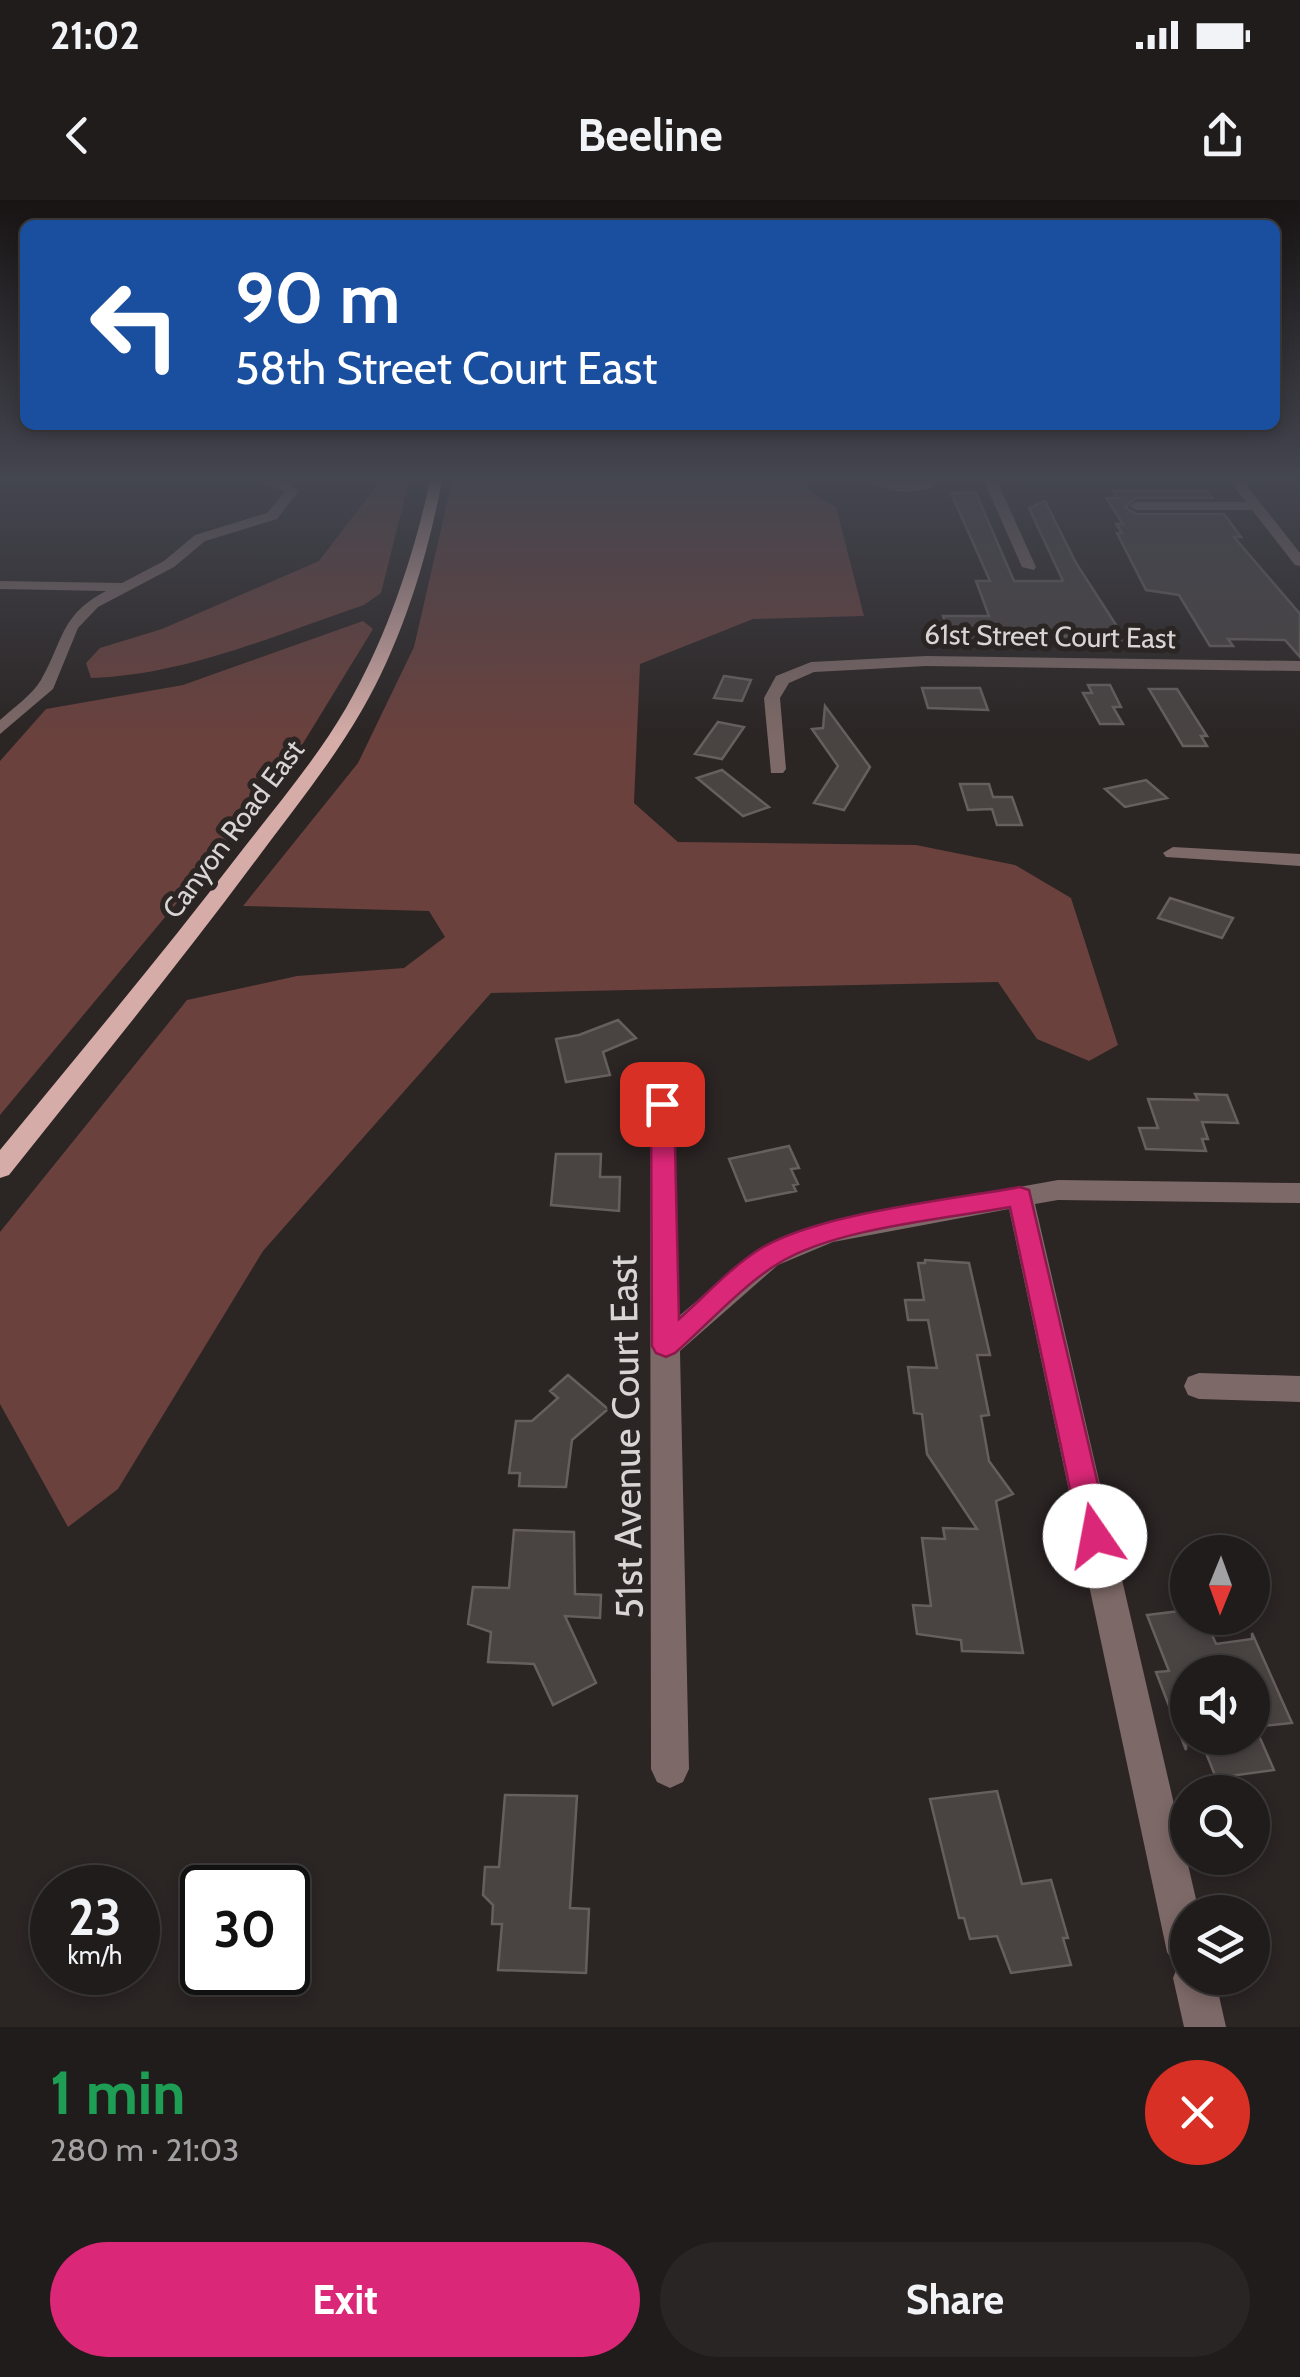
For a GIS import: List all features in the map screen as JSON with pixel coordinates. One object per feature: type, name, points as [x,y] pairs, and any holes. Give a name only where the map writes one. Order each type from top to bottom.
[{"type":"main road","name":"Canyon Road East","points":[[0,1168],[187,937],[313,771],[355,708],[391,632],[414,566]]},
{"type":"street","points":[[0,730],[47,685],[71,626],[93,604],[164,566]]},
{"type":"street","points":[[0,585],[121,587]]},
{"type":"street","name":"61st Street Court East","points":[[777,769],[772,698],[782,680],[826,664],[926,661],[1300,666]]},
{"type":"street","points":[[1173,853],[1300,860]]},
{"type":"street","name":"51st Avenue Court East","points":[[662,1104],[670,1769]]},
{"type":"street","points":[[666,1346],[768,1257],[796,1243],[866,1224],[1020,1196],[1110,1188],[1300,1193]]},
{"type":"street","points":[[1020,1196],[1175,1895]]},
{"type":"street","points":[[1198,1386],[1300,1388]]},
{"type":"street","points":[[1198,1995],[1205,2027]]},
{"type":"shaded area","points":[[307,566],[388,566],[381,593],[364,605],[196,661],[161,670],[91,678],[86,663],[100,648],[162,629]]},
{"type":"shaded area","points":[[432,566],[851,566],[864,616],[753,619],[640,664],[634,803],[678,842],[916,845],[1015,865],[1071,898],[1118,1045],[1089,1061],[1037,1039],[998,982],[491,993],[263,1251],[118,1489],[68,1527],[0,1404],[0,1232],[187,1000],[297,976],[404,968],[445,937],[429,911],[243,906],[358,763],[414,647]]},
{"type":"shaded area","points":[[363,621],[373,629],[302,745],[191,886],[0,1115],[0,761],[46,709],[183,685]]},
{"type":"building","points":[[983,566],[1008,566],[1014,581],[1063,581],[1056,566],[1078,566],[1129,645],[1100,645],[1096,637],[1042,636],[1034,638],[1035,641],[954,643],[943,616],[989,616],[976,581],[990,581]]},
{"type":"building","points":[[1134,566],[1259,566],[1300,614],[1300,657],[1285,640],[1228,639],[1233,646],[1210,646],[1179,595],[1146,590]]},
{"type":"building","points":[[724,676],[751,680],[742,701],[714,698]]},
{"type":"building","points":[[1088,685],[1110,685],[1121,707],[1113,707],[1123,724],[1100,724],[1083,693],[1092,693]]},
{"type":"building","points":[[922,688],[980,688],[988,710],[928,708]]},
{"type":"building","points":[[1149,689],[1177,689],[1207,736],[1201,736],[1207,746],[1183,746]]},
{"type":"building","points":[[825,706],[870,767],[844,810],[814,803],[838,766],[812,729],[823,728]]},
{"type":"building","points":[[718,722],[744,727],[722,759],[695,754]]},
{"type":"building","points":[[722,770],[769,807],[743,816],[697,778]]},
{"type":"building","points":[[1146,780],[1167,798],[1125,807],[1105,789]]},
{"type":"building","points":[[960,784],[989,784],[993,797],[1012,797],[1022,825],[997,825],[992,809],[968,810]]},
{"type":"building","points":[[1170,898],[1233,918],[1222,938],[1158,918]]},
{"type":"building","points":[[618,1020],[636,1038],[603,1052],[610,1075],[566,1082],[556,1039]]},
{"type":"building","points":[[1195,1094],[1227,1095],[1238,1123],[1202,1122],[1208,1139],[1202,1139],[1206,1151],[1146,1149],[1139,1128],[1158,1128],[1148,1099],[1198,1100]]},
{"type":"building","points":[[789,1146],[799,1168],[791,1169],[798,1184],[793,1185],[796,1191],[746,1201],[729,1159]]},
{"type":"building","points":[[556,1154],[601,1154],[600,1177],[620,1177],[619,1211],[551,1205]]},
{"type":"building","points":[[918,1263],[969,1263],[990,1355],[977,1355],[989,1415],[981,1416],[989,1461],[1013,1494],[996,1501],[1023,1653],[962,1651],[961,1640],[917,1634],[913,1605],[931,1606],[922,1538],[945,1539],[943,1528],[977,1529],[927,1454],[922,1414],[914,1413],[908,1367],[937,1368],[928,1320],[908,1320],[905,1300],[924,1300]]},
{"type":"building","points":[[568,1375],[608,1409],[572,1440],[566,1487],[519,1486],[520,1473],[509,1473],[516,1421],[532,1421],[558,1398],[550,1391]]},
{"type":"building","points":[[514,1530],[574,1532],[575,1594],[601,1595],[600,1618],[565,1616],[596,1683],[553,1705],[534,1664],[488,1662],[491,1632],[468,1624],[473,1587],[509,1588]]},
{"type":"building","points":[[1170,1612],[1170,1635],[1212,1635],[1216,1644],[1252,1639],[1253,1635],[1262,1655],[1170,1655],[1170,1708],[1156,1672],[1169,1671],[1147,1615]]},
{"type":"building","points":[[1270,1674],[1292,1723],[1270,1725]]},
{"type":"building","points":[[1207,1755],[1267,1755],[1274,1770],[1238,1775],[1215,1775]]},
{"type":"building","points":[[997,1791],[1022,1884],[1051,1880],[1068,1938],[1063,1938],[1071,1965],[1011,1973],[997,1936],[970,1939],[964,1918],[959,1918],[930,1799]]},
{"type":"building","points":[[505,1795],[577,1796],[570,1908],[589,1909],[586,1973],[498,1970],[502,1924],[492,1924],[493,1905],[483,1895],[485,1867],[499,1867]]},
{"type":"route","points":[[662,1104],[666,1346],[768,1257],[796,1243],[866,1224],[1020,1196],[1095,1536]]}]
